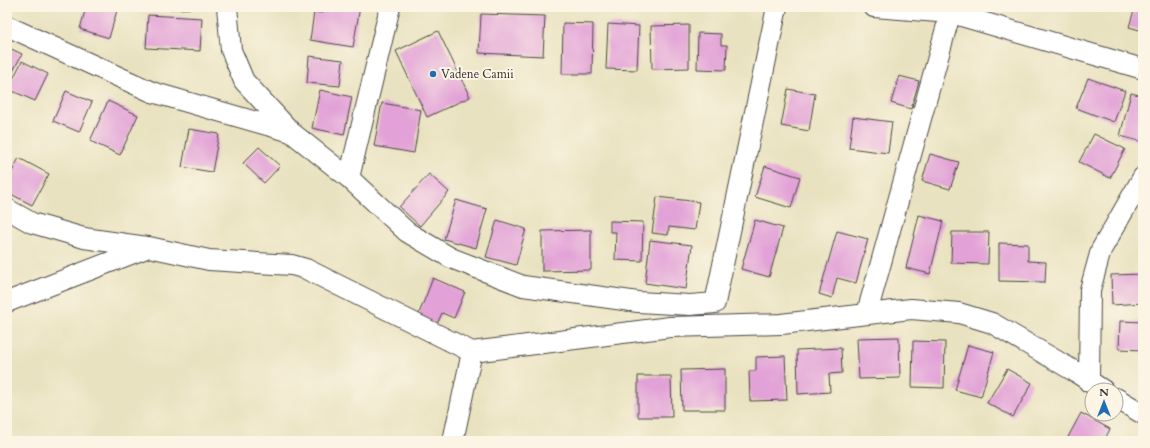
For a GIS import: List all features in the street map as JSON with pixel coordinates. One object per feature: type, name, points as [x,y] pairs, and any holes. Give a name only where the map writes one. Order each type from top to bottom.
[{"type":"street","points":[[227,7],[231,50],[244,81],[291,132],[348,178],[407,232],[451,258],[523,286],[638,302],[690,305],[715,303]]},
{"type":"street","points":[[348,178],[390,7]]},
{"type":"street","points":[[715,325],[715,303],[777,7]]},
{"type":"street","points":[[874,7],[952,10],[1143,69]]},
{"type":"street","points":[[867,314],[952,10]]},
{"type":"street","points":[[7,26],[152,92],[291,132]]},
{"type":"street","points":[[1096,382],[1090,290],[1101,250],[1143,177]]},
{"type":"street","points":[[7,209],[32,223],[84,238],[149,247],[209,260],[292,265],[306,269],[472,352],[670,327],[781,324],[911,310],[959,313],[992,323],[1090,382]]},
{"type":"street","points":[[7,302],[149,247]]},
{"type":"street","points":[[453,441],[472,352]]},
{"type":"street","points":[[1124,403],[1143,414]]},
{"type":"building","points":[[86,7],[118,7],[109,38],[80,29]]},
{"type":"building","points":[[168,7],[209,7],[209,8],[168,9]]},
{"type":"building","points":[[324,7],[360,7],[353,47],[310,40],[314,12],[323,13]]},
{"type":"building","points":[[1135,7],[1143,7],[1143,31],[1129,27]]},
{"type":"building","points":[[481,14],[545,16],[543,56],[479,53]]},
{"type":"building","points":[[148,15],[202,18],[200,51],[146,48]]},
{"type":"building","points":[[563,23],[593,24],[592,74],[562,74]]},
{"type":"building","points":[[608,24],[639,26],[637,70],[606,69]]},
{"type":"building","points":[[689,25],[689,68],[652,69],[651,26]]},
{"type":"building","name":"Vadene Camii","points":[[438,31],[470,97],[427,117],[396,51]]},
{"type":"building","points":[[698,33],[721,34],[721,45],[727,45],[726,70],[697,69]]},
{"type":"building","points":[[7,47],[22,54],[7,83]]},
{"type":"building","points":[[309,56],[343,60],[340,86],[307,83]]},
{"type":"building","points":[[22,61],[48,74],[35,101],[8,89]]},
{"type":"building","points":[[899,76],[919,81],[911,109],[891,103]]},
{"type":"building","points":[[1088,78],[1125,91],[1114,122],[1076,108]]},
{"type":"building","points":[[788,89],[815,94],[809,131],[781,126]]},
{"type":"building","points":[[320,90],[352,97],[344,135],[312,128]]},
{"type":"building","points":[[66,91],[92,102],[79,132],[53,121]]},
{"type":"building","points":[[1131,93],[1143,96],[1143,142],[1120,136]]},
{"type":"building","points":[[108,101],[138,115],[120,155],[90,141]]},
{"type":"building","points":[[382,103],[421,110],[414,153],[374,146]]},
{"type":"building","points":[[853,117],[892,122],[888,153],[849,148]]},
{"type":"building","points":[[189,129],[219,134],[212,172],[182,167]]},
{"type":"building","points":[[1094,134],[1125,149],[1110,178],[1079,162]]},
{"type":"building","points":[[259,147],[280,166],[264,183],[243,163]]},
{"type":"building","points":[[930,154],[959,162],[950,189],[922,181]]},
{"type":"building","points":[[19,158],[49,174],[32,205],[7,192],[7,181]]},
{"type":"building","points":[[765,166],[800,177],[791,208],[755,197]]},
{"type":"building","points":[[429,174],[449,192],[420,226],[399,207]]},
{"type":"building","points":[[657,197],[699,202],[695,230],[669,227],[668,235],[652,233]]},
{"type":"building","points":[[456,200],[487,209],[476,248],[444,239]]},
{"type":"building","points":[[919,215],[943,221],[930,274],[906,268]]},
{"type":"building","points":[[497,220],[526,229],[516,265],[486,257]]},
{"type":"building","points":[[755,220],[783,228],[769,277],[741,269]]},
{"type":"building","points":[[610,221],[643,222],[642,261],[615,260],[616,232],[610,232]]},
{"type":"building","points":[[591,230],[591,270],[542,271],[542,231]]},
{"type":"building","points":[[837,231],[868,239],[856,283],[837,278],[832,298],[819,294]]},
{"type":"building","points":[[952,232],[989,232],[988,264],[951,263]]},
{"type":"building","points":[[650,240],[692,245],[686,289],[645,283]]},
{"type":"building","points":[[999,243],[1028,244],[1028,261],[1046,262],[1045,282],[999,281]]},
{"type":"building","points":[[1143,274],[1143,303],[1112,305],[1111,275]]},
{"type":"building","points":[[433,278],[465,292],[454,318],[442,313],[437,324],[418,316]]},
{"type":"building","points":[[1120,321],[1143,322],[1143,350],[1119,349]]},
{"type":"building","points":[[899,337],[900,378],[859,379],[857,338]]},
{"type":"building","points":[[913,341],[945,342],[944,388],[912,387]]},
{"type":"building","points":[[968,345],[994,352],[981,397],[955,390]]},
{"type":"building","points":[[841,348],[842,373],[829,374],[830,392],[798,394],[797,350]]},
{"type":"building","points":[[785,356],[787,400],[750,401],[749,371],[756,371],[756,357]]},
{"type":"building","points":[[725,369],[725,410],[682,410],[681,370]]},
{"type":"building","points":[[1007,369],[1032,383],[1013,417],[987,403]]},
{"type":"building","points":[[638,376],[671,376],[672,417],[638,417]]},
{"type":"building","points":[[1081,413],[1084,415],[1084,422],[1097,422],[1110,429],[1104,441],[1066,441]]},
{"type":"place","name":"Vadene Camii","points":[[433,74]]}]
